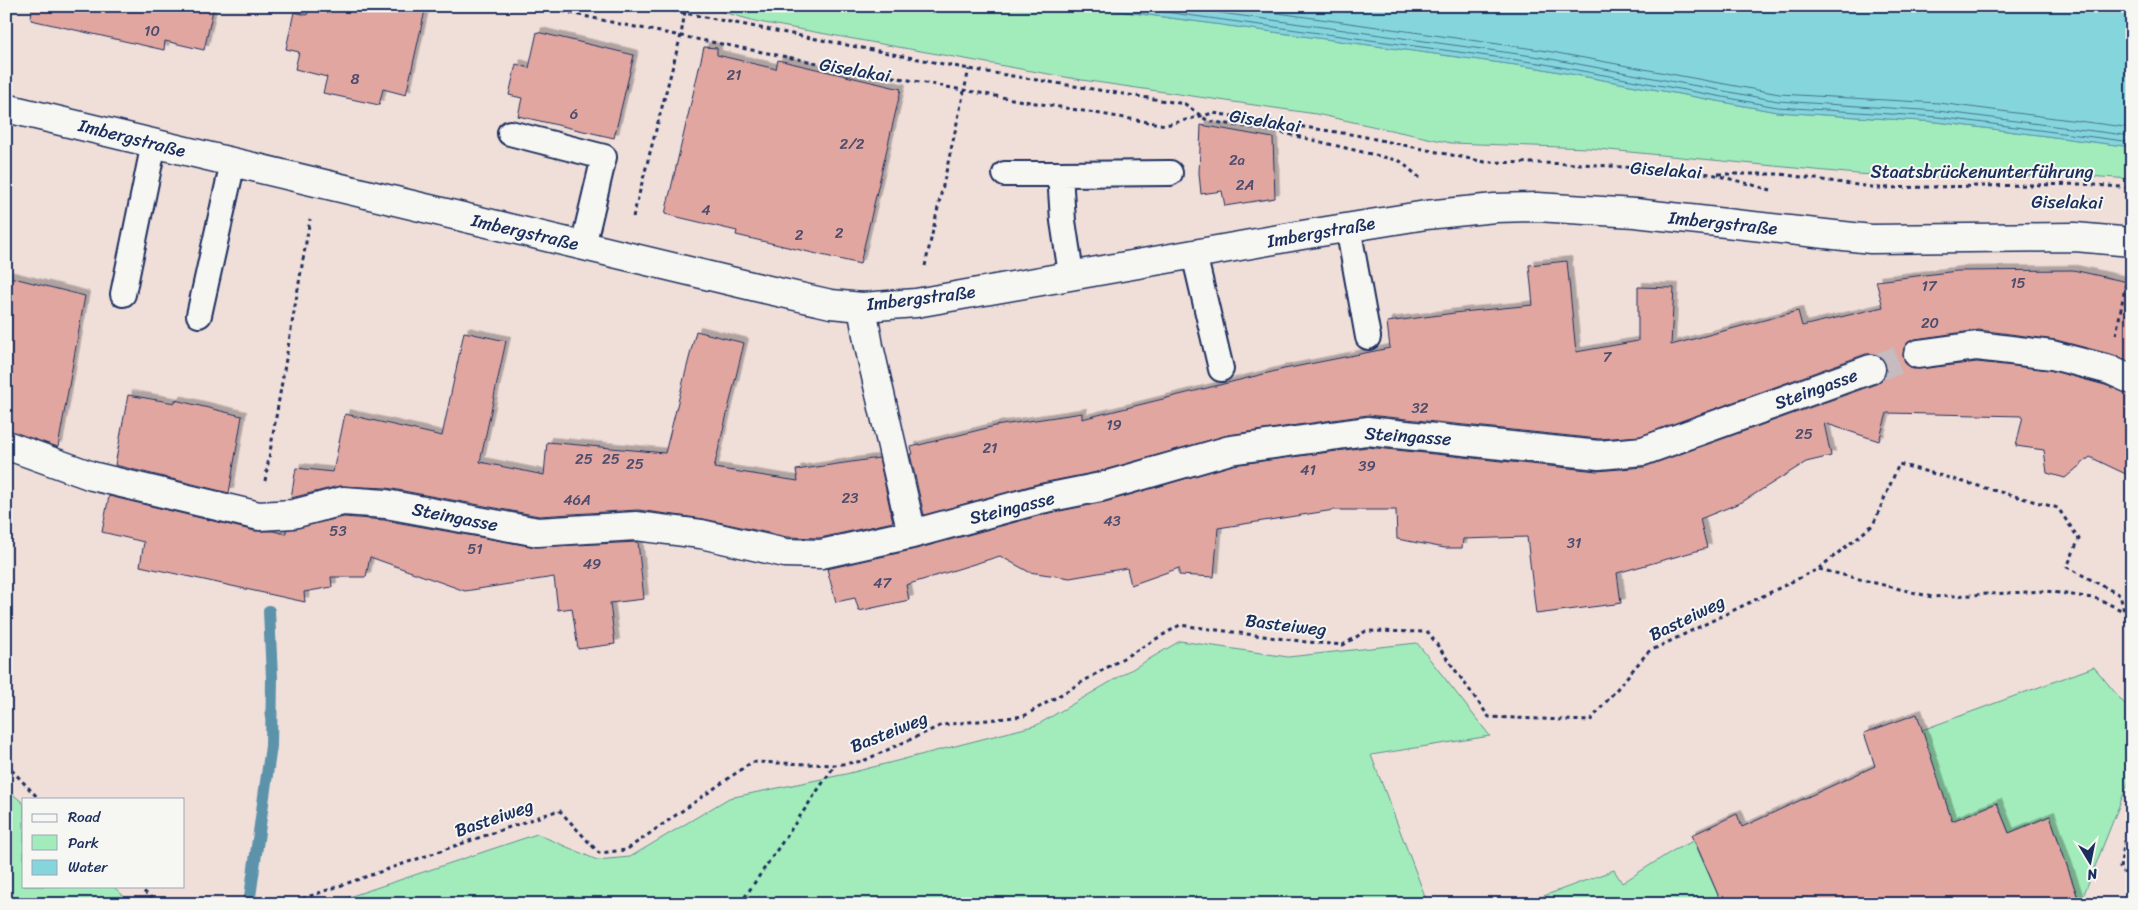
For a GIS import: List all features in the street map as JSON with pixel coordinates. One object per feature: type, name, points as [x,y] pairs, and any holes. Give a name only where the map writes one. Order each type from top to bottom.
[{"type":"street","name":"Imbergstraße","points":[[6,108],[760,288],[831,304],[862,307],[916,303],[1071,274],[1348,227],[1477,209],[1537,208],[1635,213],[1792,230]]},
{"type":"street","name":"Giselakai","points":[[1792,230],[1871,239],[2075,237],[2132,242]]},
{"type":"street","points":[[862,307],[869,346],[912,534]]},
{"type":"street","points":[[1918,354],[1977,346],[2052,355],[2121,375]]},
{"type":"street","name":"Steingasse","points":[[6,444],[92,476],[259,516],[293,514],[343,501],[386,504],[538,532],[636,526],[701,534],[785,553],[821,554],[912,534],[1040,499],[1101,487],[1230,450],[1367,431],[1599,455],[1643,451],[1871,369]]},
{"type":"lane","points":[[510,133],[604,157],[583,246]]},
{"type":"lane","points":[[122,294],[154,143]]},
{"type":"lane","points":[[199,315],[234,162]]},
{"type":"lane","points":[[1005,174],[1170,173]]},
{"type":"lane","points":[[1060,174],[1063,221],[1071,274]]},
{"type":"lane","points":[[1348,227],[1368,337]]},
{"type":"lane","points":[[1194,254],[1221,369]]},
{"type":"path","name":"Giselakai","points":[[539,6],[620,24],[965,90],[1166,125],[1213,113],[1356,134],[1485,162],[1584,164],[1712,174],[1775,191]]},
{"type":"path","name":"Giselakai","points":[[649,6],[969,69],[1185,104],[1208,121],[1275,130],[1400,161],[1420,178]]},
{"type":"path","points":[[633,217],[681,35],[686,6]]},
{"type":"path","points":[[925,266],[969,69]]},
{"type":"path","name":"Staatsbrückenunterführung","points":[[1712,174],[1780,174],[1879,188],[2083,184],[2132,188]]},
{"type":"path","name":"Giselakai","points":[[2085,201],[2104,202]]},
{"type":"path","points":[[259,516],[310,219]]},
{"type":"path","points":[[2121,375],[2128,273]]},
{"type":"path","name":"Basteiweg","points":[[287,904],[560,810],[599,853],[626,850],[752,762],[835,765],[863,761],[942,725],[1024,716],[1180,625],[1343,645],[1366,631],[1428,632],[1490,717],[1590,721],[1648,652],[1818,569],[1873,525],[1899,464],[2058,508],[2079,540],[2067,567],[2120,595],[2124,611],[2132,622]]},
{"type":"path","points":[[1818,569],[1932,596],[2046,592],[2098,599],[2124,611]]},
{"type":"path","points":[[6,764],[38,798]]},
{"type":"path","points":[[740,904],[835,765]]},
{"type":"path","points":[[2132,818],[2127,828],[2120,868],[2132,880]]},
{"type":"path","points":[[140,888],[158,904]]},
{"type":"green space","points":[[701,6],[1082,6],[1538,68],[1777,112],[1937,122],[2132,147],[2132,179],[2071,175],[1929,178],[1857,174],[1588,148],[1451,143],[1316,114],[1082,80],[759,22]]},
{"type":"green space","points":[[1180,641],[1288,657],[1417,643],[1490,736],[1371,755],[1428,904],[328,904],[537,834],[597,860],[630,857],[729,798],[846,774],[1037,725]]},
{"type":"green space","points":[[2094,667],[2132,713],[2132,773],[2080,904],[2050,816],[2009,833],[1997,803],[1952,821],[1922,730]]},
{"type":"green space","points":[[6,788],[22,802],[22,888],[115,888],[132,904],[6,904]]},
{"type":"green space","points":[[1694,841],[1722,904],[1522,904],[1614,870],[1622,883],[1674,850]]},
{"type":"water","points":[[1082,6],[2132,6],[2132,147],[1937,122],[1777,112],[1538,68]]},
{"type":"building","points":[[32,6],[214,6],[204,50],[165,41],[164,50],[31,20]]},
{"type":"building","points":[[310,6],[426,6],[406,95],[383,89],[379,105],[323,93],[327,77],[295,69],[299,52],[286,49],[294,12],[307,15]]},
{"type":"building","points":[[537,32],[634,55],[614,138],[518,116],[522,98],[509,95],[516,64],[529,68]]},
{"type":"building","points":[[704,47],[717,48],[717,55],[776,69],[778,60],[901,89],[860,264],[736,235],[737,231],[665,214]]},
{"type":"building","points":[[1201,125],[1273,138],[1275,198],[1225,206],[1222,191],[1201,194],[1199,173]]},
{"type":"building","points":[[1567,261],[1576,352],[1638,341],[1638,287],[1674,288],[1671,345],[1798,311],[1802,326],[1883,307],[1876,281],[1957,271],[2073,270],[2132,283],[2132,363],[2114,355],[2056,340],[1979,330],[1915,339],[1908,342],[1904,348],[1903,356],[1906,364],[1913,369],[1977,362],[2049,370],[2105,385],[2132,395],[2132,477],[2090,457],[2065,478],[2047,473],[2044,450],[2016,446],[2023,416],[1887,413],[1879,441],[1824,423],[1831,456],[1806,462],[1742,502],[1700,519],[1707,548],[1617,573],[1621,603],[1536,614],[1527,537],[1463,539],[1462,548],[1445,548],[1397,539],[1396,510],[1334,510],[1218,528],[1214,577],[1179,575],[1179,568],[1131,585],[1127,568],[1070,578],[1029,572],[1000,556],[906,585],[909,600],[859,611],[855,598],[836,602],[827,569],[916,549],[1045,514],[1105,502],[1233,465],[1367,447],[1597,471],[1644,467],[1876,384],[1883,379],[1886,372],[1886,364],[1881,357],[1874,354],[1866,354],[1640,436],[1599,439],[1368,415],[1228,435],[1097,472],[1037,484],[924,515],[910,454],[913,454],[911,447],[995,426],[1082,413],[1082,419],[1284,369],[1390,348],[1387,322],[1533,305],[1529,265]]},
{"type":"building","points":[[6,276],[85,296],[58,447],[6,430]]},
{"type":"building","points":[[696,331],[744,343],[714,468],[798,481],[796,470],[879,458],[893,522],[820,538],[787,537],[704,519],[638,510],[539,516],[387,488],[339,486],[291,498],[296,468],[333,472],[345,414],[442,436],[464,332],[506,341],[480,462],[544,475],[547,442],[665,453]]},
{"type":"building","points":[[128,395],[175,403],[175,400],[242,416],[229,493],[115,465]]},
{"type":"building","points":[[109,496],[255,531],[273,531],[286,534],[286,530],[344,517],[384,520],[535,547],[638,542],[644,599],[610,603],[615,644],[578,649],[572,608],[558,610],[554,577],[465,591],[370,557],[366,577],[331,577],[332,587],[304,592],[305,602],[140,566],[144,542],[102,532]]},
{"type":"building","points":[[1917,714],[1952,821],[1997,803],[2009,833],[2050,816],[2080,904],[1722,904],[1692,835],[1737,814],[1742,827],[1875,766],[1864,733]]},
{"type":"waterway","points":[[249,904],[271,746],[272,678],[269,611]]},
{"type":"tunnel","points":[[1871,369],[1918,354]]}]
